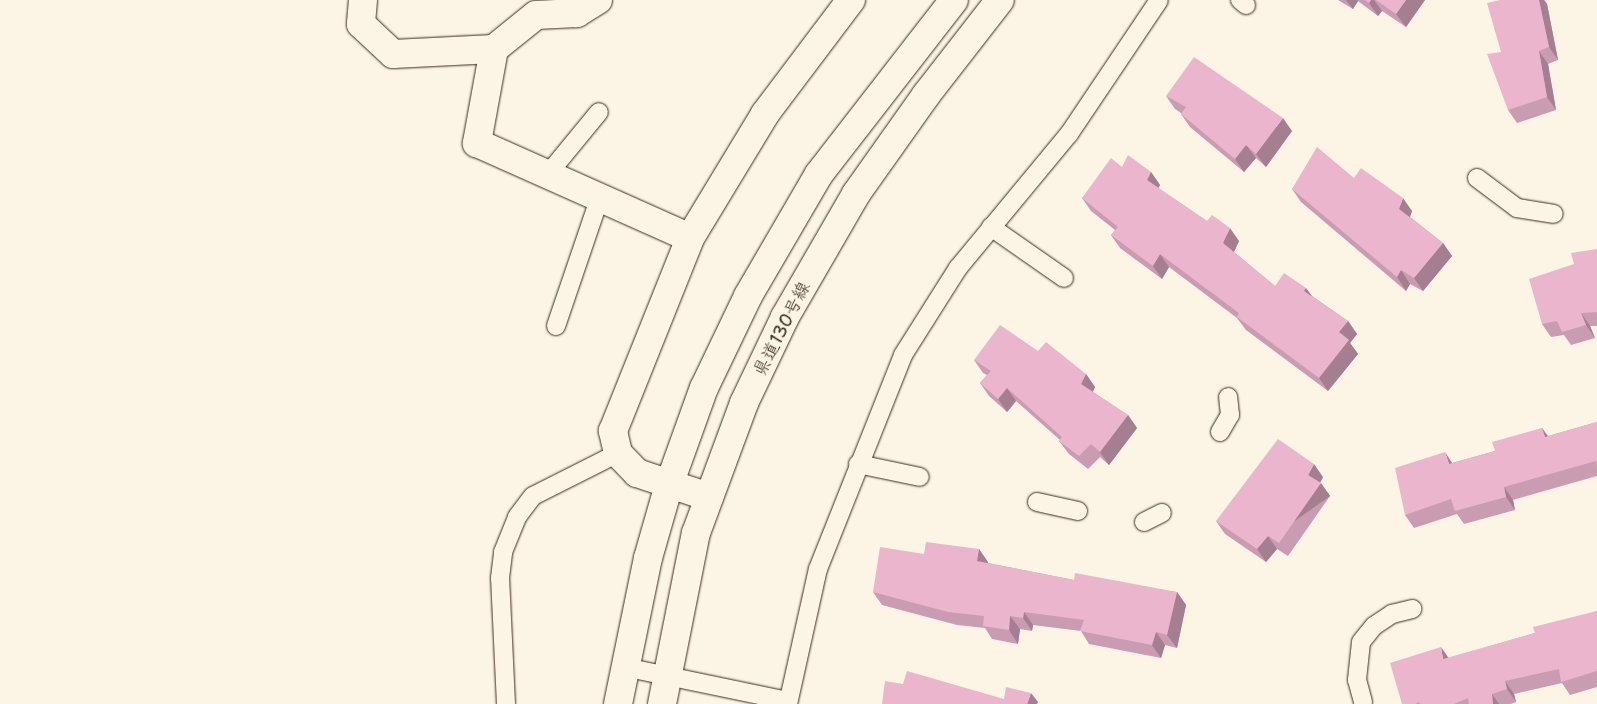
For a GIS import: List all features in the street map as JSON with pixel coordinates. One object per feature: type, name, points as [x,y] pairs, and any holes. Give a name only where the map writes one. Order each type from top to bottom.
[{"type":"main road","points":[[363,0],[361,24],[393,54],[494,49],[536,15],[577,14],[598,0]]},
{"type":"main road","points":[[708,497],[637,473],[618,453],[613,431],[690,238],[765,114],[851,0]]},
{"type":"main road","points":[[618,704],[624,667],[648,558],[669,485],[704,388],[748,296],[819,174],[954,0]]},
{"type":"main road","name":"県道130号線","points":[[662,704],[666,673],[696,533],[744,403],[785,317],[856,194],[926,94],[1000,0]]},
{"type":"main road","points":[[494,49],[478,143],[690,238]]},
{"type":"lane","points":[[624,667],[666,673],[788,703],[818,569],[858,464],[903,355],[958,268],[1069,134],[1159,0]]},
{"type":"lane","points":[[548,174],[599,112]]},
{"type":"lane","points":[[1478,178],[1517,208],[1554,214]]},
{"type":"lane","points":[[556,326],[600,197]]},
{"type":"lane","points":[[992,227],[1064,278]]},
{"type":"lane","points":[[1220,432],[1230,415],[1228,397]]},
{"type":"lane","points":[[506,704],[500,578],[503,552],[517,517],[533,496],[618,453]]},
{"type":"lane","points":[[858,464],[920,477]]},
{"type":"lane","points":[[1037,502],[1078,511]]},
{"type":"lane","points":[[1144,522],[1162,513]]},
{"type":"lane","points":[[1363,702],[1357,680],[1361,642],[1374,626],[1392,614],[1412,609]]},
{"type":"building","points":[[1376,0],[1406,0],[1396,14]]},
{"type":"building","points":[[1500,0],[1539,0],[1549,47],[1539,51],[1547,97],[1508,110],[1487,54],[1501,52],[1487,3]]},
{"type":"building","points":[[1194,57],[1283,118],[1256,154],[1246,145],[1235,159],[1181,114],[1186,107],[1166,96]]},
{"type":"building","points":[[1317,147],[1354,178],[1361,168],[1403,198],[1399,209],[1443,243],[1414,278],[1401,270],[1397,277],[1292,189]]},
{"type":"building","points":[[1128,155],[1151,172],[1147,180],[1207,221],[1212,215],[1230,228],[1223,243],[1275,286],[1284,273],[1306,288],[1304,291],[1348,321],[1339,332],[1349,340],[1319,378],[1237,317],[1239,313],[1160,254],[1153,266],[1111,235],[1118,227],[1082,198],[1111,158],[1122,167]]},
{"type":"building","points":[[1597,249],[1597,312],[1581,313],[1586,325],[1562,332],[1557,321],[1542,324],[1529,279],[1574,264],[1571,253]]},
{"type":"building","points":[[1000,325],[1038,351],[1046,342],[1086,374],[1081,384],[1128,415],[1100,452],[1091,444],[1079,456],[1059,441],[1062,437],[1007,388],[998,399],[980,383],[991,371],[974,360]]},
{"type":"building","points":[[1597,422],[1597,467],[1596,461],[1504,487],[1506,497],[1455,511],[1451,499],[1405,515],[1395,468],[1445,452],[1449,464],[1495,451],[1492,442],[1542,428],[1545,437]]},
{"type":"building","points":[[1278,439],[1314,464],[1308,475],[1321,483],[1279,543],[1268,536],[1257,549],[1216,521]]},
{"type":"building","points":[[926,542],[979,549],[977,561],[1074,580],[1075,573],[1177,592],[1167,635],[1156,632],[1152,645],[1080,631],[1084,620],[1024,612],[1023,618],[1010,616],[1009,630],[983,626],[984,616],[948,612],[873,592],[880,547],[924,554]]},
{"type":"building","points":[[1597,611],[1597,671],[1561,682],[1559,669],[1505,681],[1507,689],[1492,694],[1493,704],[1469,704],[1468,698],[1454,704],[1420,704],[1419,702],[1415,704],[1402,704],[1390,663],[1441,647],[1443,659],[1535,633],[1533,627]]},
{"type":"building","points":[[907,671],[1004,699],[1006,687],[1031,693],[1027,704],[882,704],[885,681],[903,684]]}]
